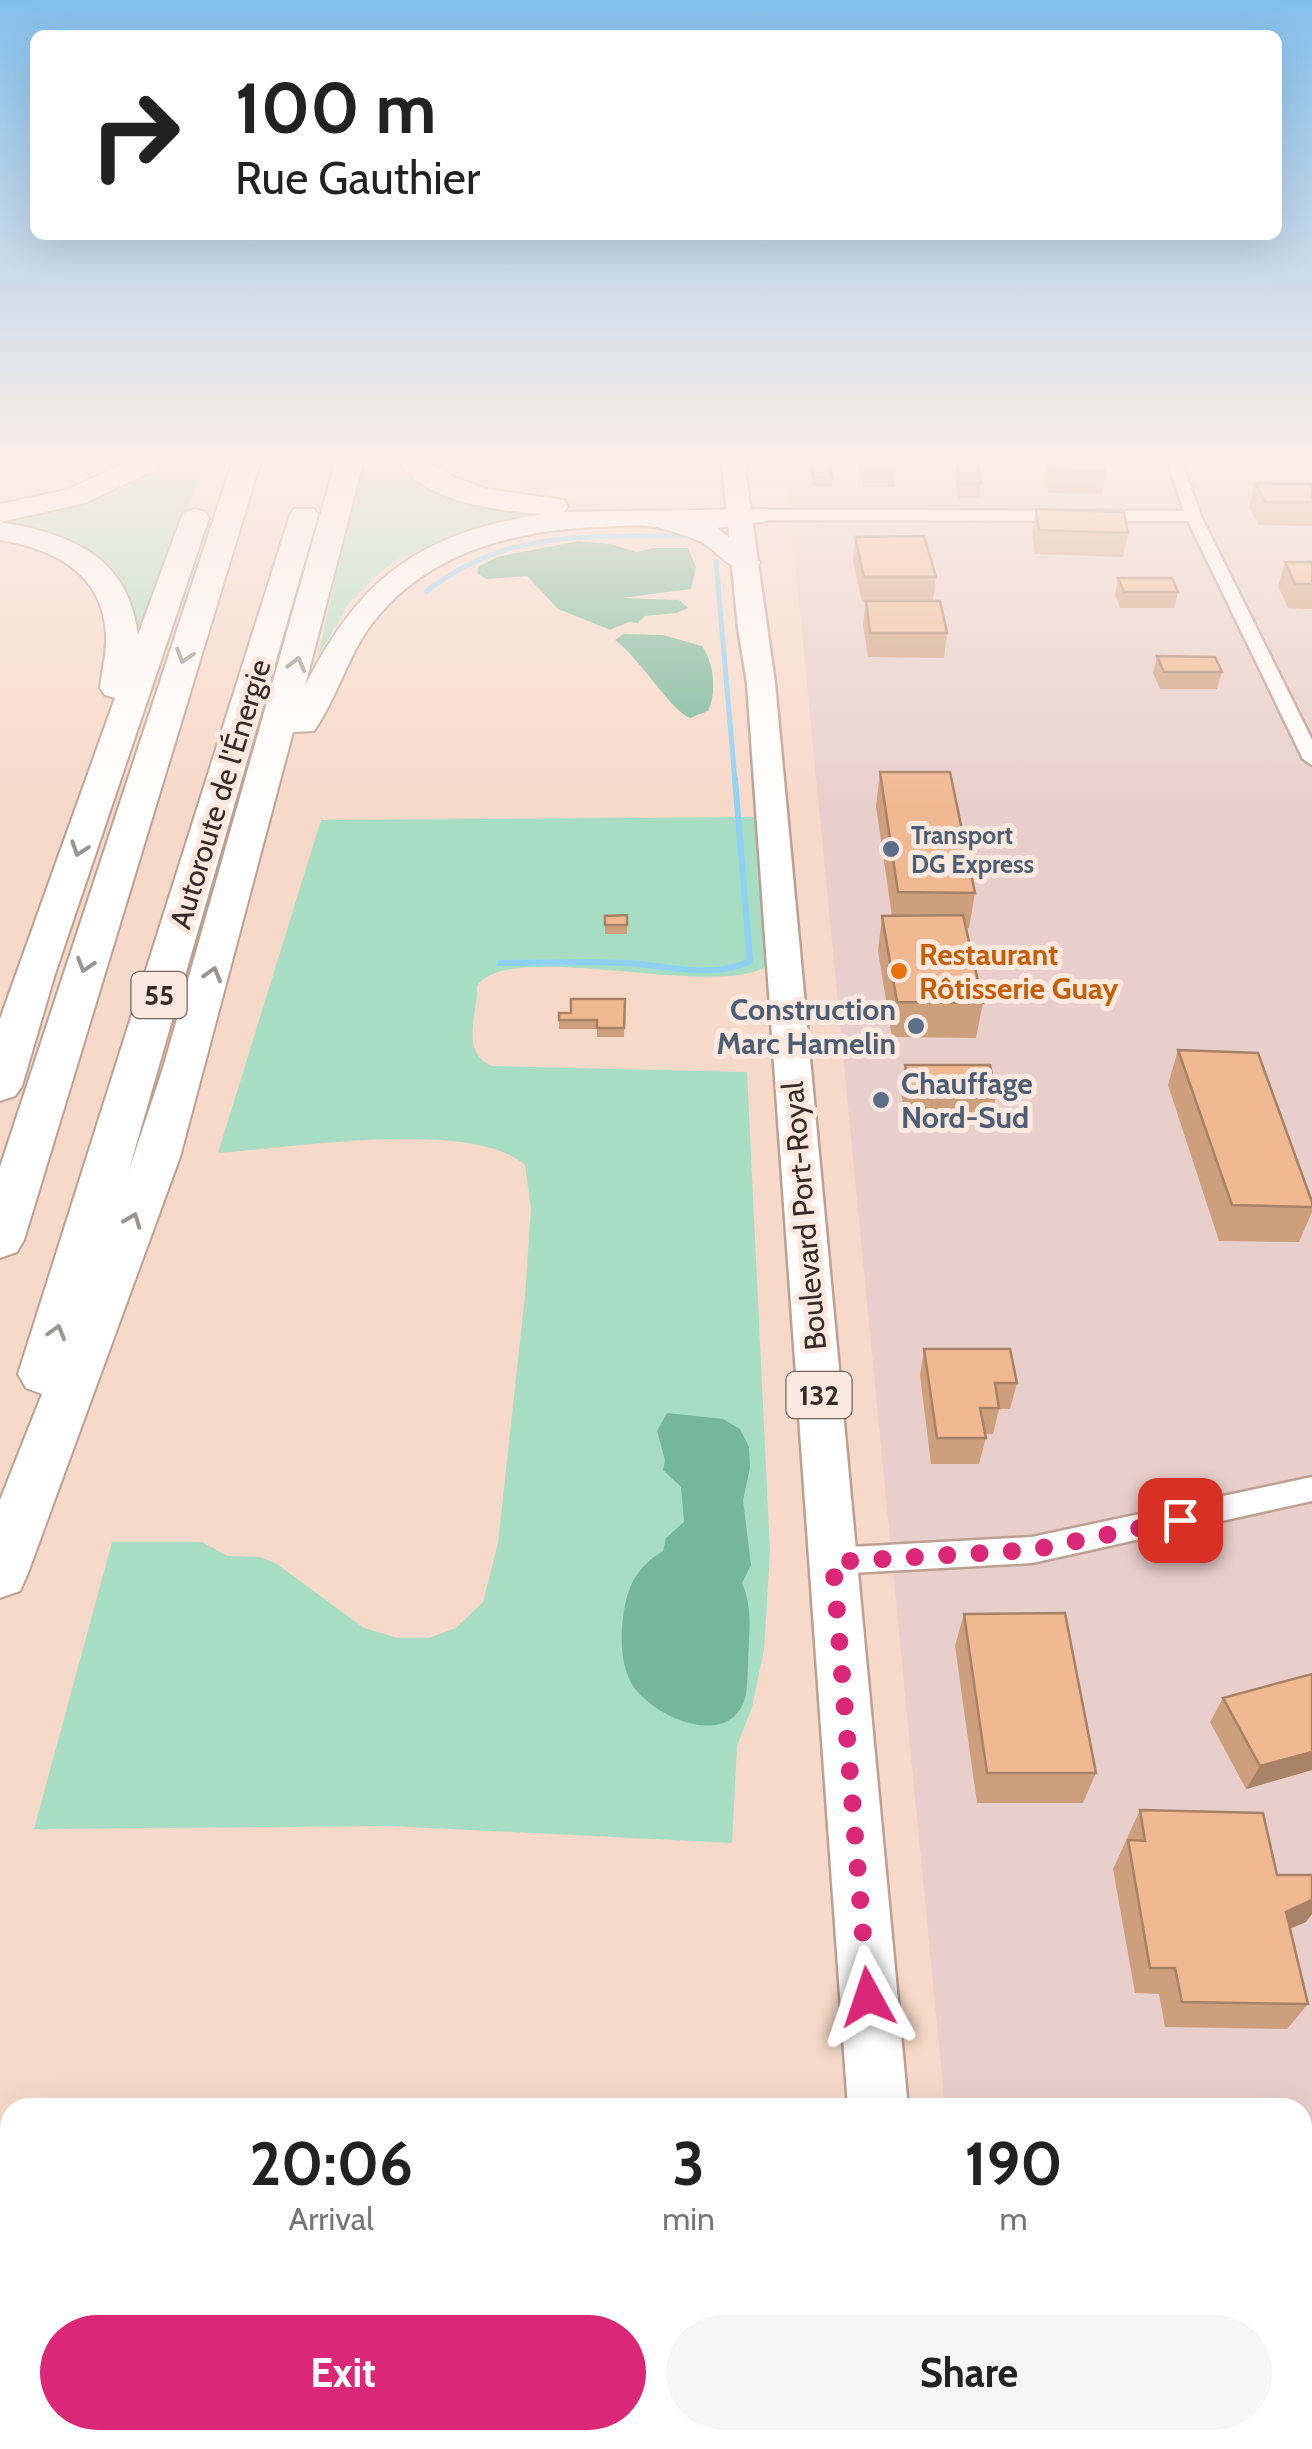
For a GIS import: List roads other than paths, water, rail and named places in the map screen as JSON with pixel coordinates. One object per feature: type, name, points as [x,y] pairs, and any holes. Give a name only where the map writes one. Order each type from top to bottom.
[{"type":"highway","points":[[102,577],[113,594],[122,640],[111,756]]},
{"type":"highway","points":[[0,1086],[174,577]]},
{"type":"highway","points":[[0,1240],[210,577]]},
{"type":"highway","name":"Autoroute de l'Énergie","points":[[0,1526],[284,577]]},
{"type":"highway","points":[[0,1573],[157,1157],[210,986],[319,577]]},
{"type":"highway","points":[[262,792],[351,632],[382,593],[402,577]]},
{"type":"main road","name":"Boulevard Port-Royal","points":[[746,577],[760,683],[877,2098]]},
{"type":"main road","name":"Boulevard Port-Royal","points":[[760,683],[761,577]]},
{"type":"street","points":[[1223,577],[1312,760]]},
{"type":"street","points":[[833,1562],[1032,1550],[1095,1540],[1312,1489]]},
{"type":"waterway","points":[[426,592],[448,577]]},
{"type":"waterway","points":[[717,577],[735,781]]},
{"type":"waterway","points":[[500,963],[626,963],[705,971],[750,961],[735,779]]},
{"type":"place","name":"Transport DG Express","points":[[891,849]]},
{"type":"place","name":"Restaurant Rôtisserie Guay","points":[[899,971]]},
{"type":"place","name":"Construction Marc Hamelin","points":[[916,1026]]},
{"type":"place","name":"Chauffage Nord-Sud","points":[[881,1100]]}]
